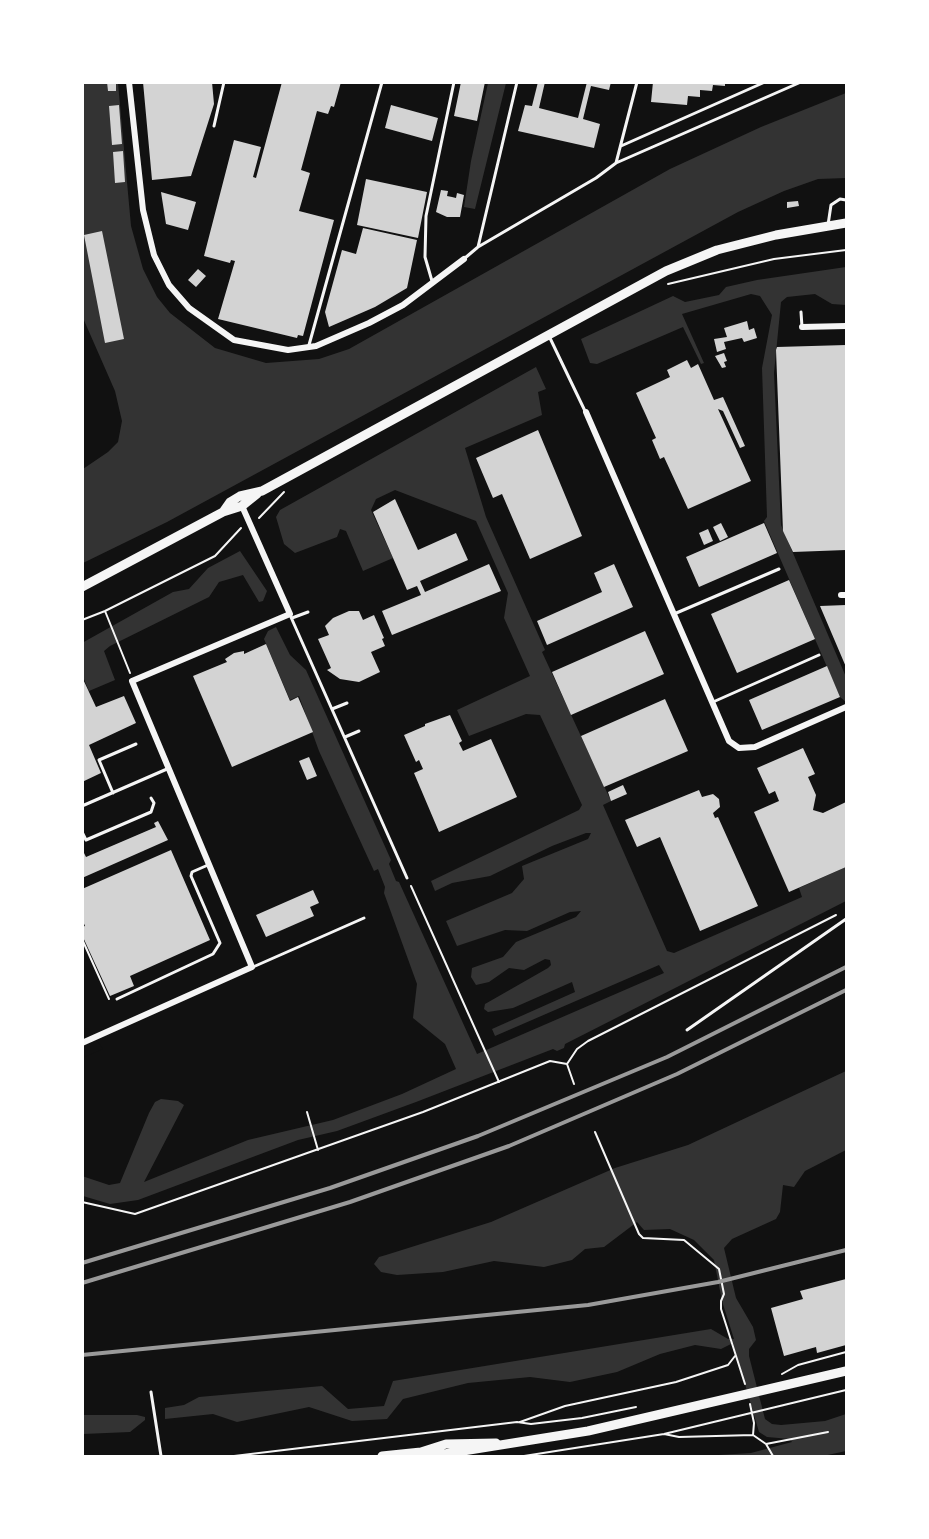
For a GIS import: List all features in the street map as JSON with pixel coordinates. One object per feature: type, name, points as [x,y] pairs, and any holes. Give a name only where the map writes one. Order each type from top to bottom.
[{"type":"main road","points":[[223,512],[230,502],[252,494],[548,334],[691,260],[766,238],[846,224]]},
{"type":"main road","points":[[82,587],[223,512],[242,506],[252,494]]},
{"type":"main road","points":[[382,1456],[421,1452],[446,1444],[504,1443],[588,1431],[846,1371]]},
{"type":"street","points":[[129,82],[146,231],[160,271],[189,308],[234,340],[288,350],[309,347],[337,338],[403,305],[464,259]]},
{"type":"street","points":[[802,327],[846,326]]},
{"type":"street","points":[[586,412],[729,741],[739,748],[755,747],[845,708]]},
{"type":"street","points":[[82,1043],[252,967],[132,681],[290,616],[242,506]]},
{"type":"lane","points":[[214,126],[224,82]]},
{"type":"lane","points":[[309,347],[382,82]]},
{"type":"lane","points":[[432,283],[425,257],[426,216],[454,82]]},
{"type":"lane","points":[[478,247],[517,82]]},
{"type":"lane","points":[[616,163],[637,82]]},
{"type":"lane","points":[[621,146],[765,82]]},
{"type":"lane","points":[[464,259],[478,247],[596,178],[616,163],[801,82]]},
{"type":"lane","points":[[832,225],[831,205],[840,199],[846,200]]},
{"type":"lane","points":[[801,312],[802,327]]},
{"type":"lane","points":[[548,334],[586,412]]},
{"type":"lane","points":[[672,614],[779,568]]},
{"type":"lane","points":[[308,612],[290,616],[407,878]]},
{"type":"lane","points":[[712,703],[819,655]]},
{"type":"lane","points":[[332,710],[347,703]]},
{"type":"lane","points":[[345,737],[359,731]]},
{"type":"lane","points":[[113,793],[99,760],[136,744]]},
{"type":"lane","points":[[82,806],[169,768]]},
{"type":"lane","points":[[82,832],[86,840],[151,812],[153,803],[151,798]]},
{"type":"lane","points":[[117,999],[213,954],[220,943],[191,876],[192,872],[209,865]]},
{"type":"lane","points":[[252,967],[363,918]]},
{"type":"lane","points":[[687,1030],[846,920]]},
{"type":"lane","points":[[151,1392],[161,1456]]},
{"type":"path","points":[[659,286],[774,259],[846,250]]},
{"type":"path","points":[[82,620],[105,611],[215,556],[236,530],[265,514],[285,491]]},
{"type":"path","points":[[105,611],[123,650],[132,681]]},
{"type":"path","points":[[407,878],[499,1082]]},
{"type":"path","points":[[567,1064],[577,1049],[588,1041],[839,914]]},
{"type":"path","points":[[82,939],[110,1001]]},
{"type":"path","points":[[82,1202],[135,1214],[318,1151],[550,1061],[567,1064]]},
{"type":"path","points":[[567,1064],[574,1084]]},
{"type":"path","points":[[307,1112],[318,1151]]},
{"type":"path","points":[[595,1132],[636,1229],[643,1238],[684,1240],[719,1269],[724,1294],[721,1300],[733,1346]]},
{"type":"path","points":[[773,1376],[798,1365],[846,1352]]},
{"type":"path","points":[[728,1365],[735,1356]]},
{"type":"path","points":[[234,1456],[517,1422],[565,1406],[676,1382],[728,1365],[739,1367]]},
{"type":"path","points":[[524,1456],[664,1434],[846,1389]]},
{"type":"path","points":[[517,1422],[531,1424],[582,1418],[636,1407]]},
{"type":"path","points":[[773,1456],[767,1445],[828,1432]]},
{"type":"path","points":[[664,1434],[679,1437],[753,1435]]},
{"type":"shaded area","points":[[83,83],[118,83],[131,226],[143,269],[157,297],[170,313],[215,348],[266,363],[319,359],[349,349],[670,169],[761,127],[846,93],[846,178],[818,179],[784,191],[738,212],[167,522],[83,563],[83,469],[108,452],[118,442],[122,421],[115,391],[83,318]]},
{"type":"shaded area","points":[[488,83],[506,83],[475,209],[464,207],[471,161]]},
{"type":"shaded area","points":[[846,267],[846,305],[832,304],[815,294],[787,297],[781,302],[774,373],[781,525],[846,677],[846,702],[840,697],[764,521],[767,517],[762,368],[772,315],[760,296],[751,294],[682,314],[704,363],[701,364],[683,327],[597,364],[590,363],[581,339],[673,296],[685,302],[719,295],[726,287],[757,280]]},
{"type":"shaded area","points":[[536,367],[546,389],[538,392],[542,415],[465,448],[486,517],[545,650],[542,652],[611,801],[603,805],[667,951],[674,953],[802,897],[799,888],[846,867],[846,901],[565,1044],[564,1048],[557,1051],[553,1049],[337,1131],[298,1140],[138,1200],[110,1204],[83,1196],[82,1176],[109,1185],[120,1183],[149,1113],[155,1102],[161,1099],[178,1101],[184,1105],[144,1182],[248,1140],[333,1120],[402,1094],[456,1069],[445,1044],[413,1018],[417,984],[384,893],[385,887],[378,869],[374,871],[319,751],[299,696],[290,700],[264,639],[268,631],[276,627],[290,655],[306,670],[391,860],[389,864],[396,881],[399,882],[477,1054],[664,973],[659,965],[495,1036],[492,1029],[575,992],[572,982],[513,1008],[488,1012],[484,1009],[485,1004],[548,968],[551,965],[550,960],[545,959],[524,970],[509,968],[489,982],[476,985],[471,977],[472,968],[503,957],[516,942],[576,917],[581,911],[570,912],[527,931],[505,930],[457,946],[446,921],[512,893],[524,879],[522,866],[588,839],[591,833],[552,846],[490,876],[452,883],[435,891],[431,881],[579,810],[582,805],[540,715],[526,714],[469,736],[457,710],[530,676],[504,618],[508,593],[476,521],[395,490],[376,499],[371,510],[393,558],[363,571],[346,531],[340,529],[337,537],[295,553],[284,544],[276,517],[280,510]]},
{"type":"shaded area","points":[[240,551],[267,591],[263,601],[259,602],[243,575],[219,582],[209,597],[104,651],[115,680],[89,691],[83,677],[82,643],[173,592],[189,589],[208,568]]},
{"type":"shaded area","points":[[846,1071],[846,1150],[805,1171],[794,1187],[783,1185],[780,1212],[776,1219],[732,1239],[724,1248],[736,1298],[753,1327],[756,1340],[749,1349],[749,1356],[765,1419],[772,1424],[781,1425],[825,1421],[846,1414],[846,1451],[823,1456],[702,1456],[751,1453],[792,1442],[790,1439],[767,1437],[759,1432],[733,1343],[721,1349],[695,1345],[660,1354],[617,1372],[570,1382],[530,1377],[468,1383],[403,1399],[387,1419],[352,1421],[309,1407],[237,1422],[213,1414],[165,1419],[165,1408],[184,1405],[199,1397],[322,1386],[348,1409],[384,1406],[393,1381],[711,1329],[728,1339],[734,1339],[722,1301],[714,1260],[694,1240],[670,1229],[644,1230],[637,1222],[604,1247],[585,1249],[572,1260],[544,1267],[494,1261],[443,1272],[397,1275],[381,1272],[374,1264],[379,1257],[491,1222],[615,1168],[688,1145]]},
{"type":"shaded area","points":[[83,1415],[137,1415],[145,1417],[145,1420],[130,1432],[83,1434]]},
{"type":"pier","points":[[88,1028],[103,1049],[82,1058],[83,1030]]},
{"type":"building","points":[[107,82],[116,82],[116,91],[108,91]]},
{"type":"building","points":[[143,82],[212,82],[214,104],[191,176],[152,180]]},
{"type":"building","points":[[282,82],[341,82],[334,107],[331,106],[328,114],[317,111],[301,170],[310,173],[299,211],[334,220],[303,336],[298,335],[297,338],[218,319],[235,261],[231,260],[230,263],[204,256],[234,140],[261,147],[253,177],[256,178]]},
{"type":"building","points":[[461,82],[485,82],[477,121],[454,116]]},
{"type":"building","points":[[538,82],[545,82],[539,108],[578,118],[587,82],[611,82],[609,90],[591,86],[583,119],[600,124],[594,148],[518,131],[525,105],[532,106]]},
{"type":"building","points":[[653,82],[725,82],[725,86],[713,85],[712,91],[700,90],[700,97],[688,96],[687,105],[651,102]]},
{"type":"building","points":[[119,105],[122,144],[112,145],[109,106]]},
{"type":"building","points":[[391,105],[438,118],[432,141],[385,128]]},
{"type":"building","points":[[123,151],[125,182],[115,183],[113,152]]},
{"type":"building","points":[[366,179],[427,192],[418,238],[357,225]]},
{"type":"building","points":[[441,190],[448,191],[447,196],[456,198],[457,193],[464,195],[460,217],[447,217],[436,212]]},
{"type":"building","points":[[161,192],[196,202],[188,230],[166,224]]},
{"type":"building","points":[[798,201],[799,206],[787,208],[787,202]]},
{"type":"building","points":[[363,228],[417,240],[407,288],[375,307],[329,327],[325,312],[342,250],[356,254]]},
{"type":"building","points":[[102,231],[124,339],[105,343],[84,235]]},
{"type":"building","points":[[198,269],[206,276],[196,287],[188,280]]},
{"type":"building","points":[[747,321],[749,330],[754,328],[757,338],[744,342],[742,338],[724,342],[726,349],[717,352],[714,339],[727,337],[724,328]]},
{"type":"building","points":[[846,345],[846,550],[793,552],[783,531],[776,350],[777,347]]},
{"type":"building","points":[[724,353],[727,361],[724,362],[726,367],[722,368],[715,356]]},
{"type":"building","points":[[687,360],[691,368],[698,364],[714,400],[723,397],[745,446],[740,448],[723,411],[718,409],[751,481],[688,509],[664,457],[660,459],[652,440],[656,438],[636,393],[670,377],[667,370]]},
{"type":"building","points":[[538,430],[582,536],[530,559],[502,494],[493,498],[476,458]]},
{"type":"building","points":[[395,499],[418,550],[456,533],[468,560],[420,581],[425,592],[489,564],[501,591],[392,635],[382,611],[421,595],[417,586],[407,590],[373,512]]},
{"type":"building","points":[[721,523],[728,537],[720,541],[713,527]]},
{"type":"building","points":[[764,523],[777,553],[699,587],[686,557]]},
{"type":"building","points":[[708,529],[713,541],[704,545],[699,533]]},
{"type":"building","points":[[614,564],[633,607],[547,645],[537,621],[602,592],[594,573]]},
{"type":"building","points":[[789,580],[815,639],[737,673],[711,614]]},
{"type":"building","points":[[846,605],[846,667],[820,606]]},
{"type":"building","points":[[349,611],[359,611],[363,620],[374,615],[384,638],[382,639],[385,646],[371,652],[380,672],[359,682],[340,679],[327,670],[331,668],[318,639],[329,635],[325,626],[333,618]]},
{"type":"building","points":[[645,631],[664,674],[571,715],[552,672]]},
{"type":"building","points":[[266,644],[290,701],[298,697],[313,732],[232,767],[193,676],[227,662],[225,659],[234,653],[244,651],[244,654]]},
{"type":"building","points":[[827,666],[840,697],[762,730],[749,700]]},
{"type":"building","points":[[82,677],[96,707],[124,696],[136,723],[89,745],[101,773],[82,782]]},
{"type":"building","points":[[665,699],[688,751],[604,787],[581,736]]},
{"type":"building","points":[[450,715],[462,741],[459,743],[463,751],[491,739],[517,797],[439,832],[414,773],[423,769],[419,760],[416,762],[404,735]]},
{"type":"building","points":[[803,748],[815,774],[808,777],[816,795],[813,810],[823,813],[846,802],[846,867],[789,892],[754,812],[779,801],[775,791],[769,794],[757,768]]},
{"type":"building","points":[[309,757],[317,776],[307,780],[299,761]]},
{"type":"building","points":[[623,785],[627,794],[611,801],[608,792]]},
{"type":"building","points":[[699,790],[702,797],[713,794],[719,799],[720,807],[713,813],[715,818],[718,817],[758,906],[700,931],[660,837],[637,847],[625,820]]},
{"type":"building","points":[[158,821],[168,840],[82,878],[82,849],[86,857],[156,827],[154,823]]},
{"type":"building","points":[[171,850],[210,940],[130,976],[134,986],[110,996],[82,935],[82,927],[85,926],[82,919],[82,889]]},
{"type":"building","points":[[313,890],[319,903],[310,907],[314,916],[266,937],[256,915]]},
{"type":"building","points":[[846,1279],[846,1345],[817,1353],[816,1347],[784,1356],[771,1308],[803,1299],[800,1291]]},
{"type":"railway","points":[[82,1263],[330,1188],[478,1136],[667,1057],[846,967]]},
{"type":"railway","points":[[82,1283],[350,1202],[509,1146],[677,1074],[846,990]]},
{"type":"railway","points":[[82,1355],[588,1305],[718,1282],[846,1250]]}]
